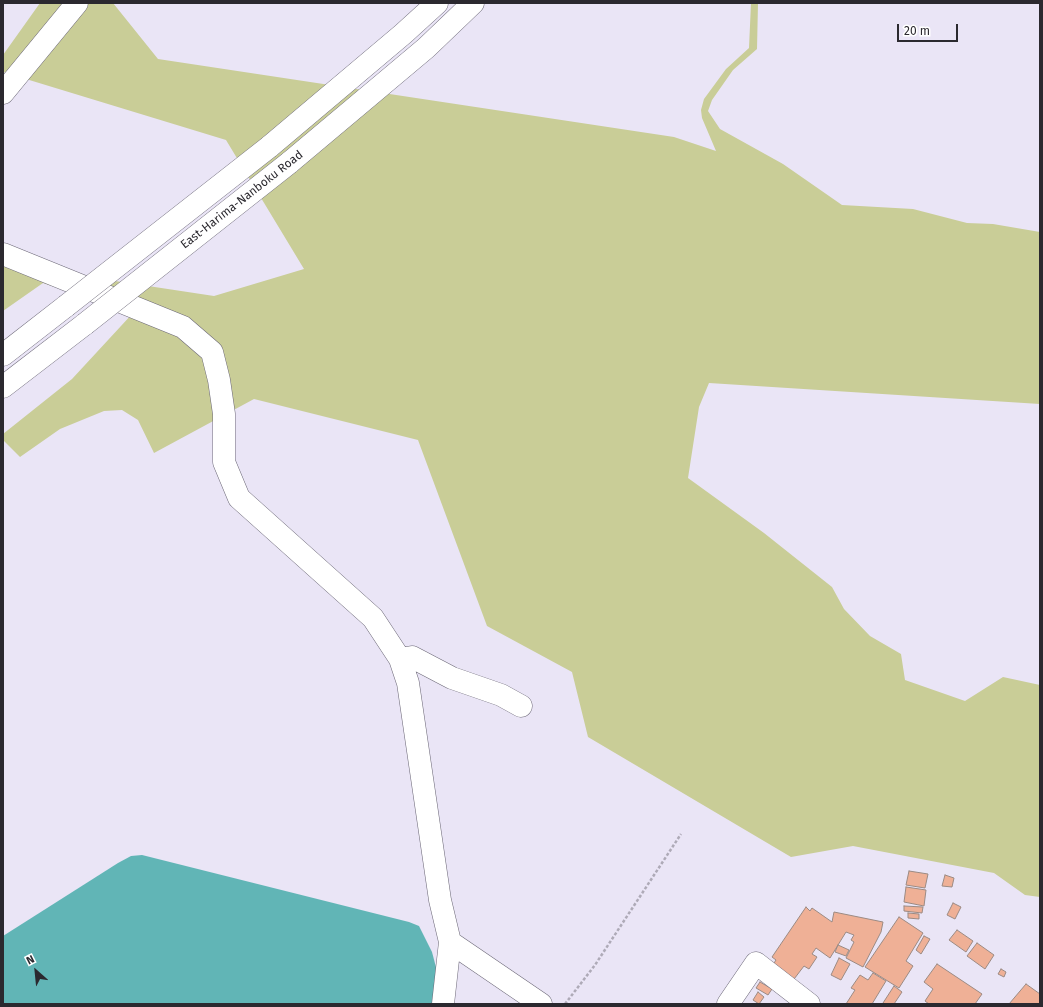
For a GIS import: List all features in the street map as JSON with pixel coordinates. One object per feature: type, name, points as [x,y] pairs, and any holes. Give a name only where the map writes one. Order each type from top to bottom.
[{"type":"main road","points":[[3,93],[77,3]]},
{"type":"main road","name":"East-Harima-Nanboku Road","points":[[3,355],[269,146],[386,49],[437,3]]},
{"type":"main road","name":"East-Harima-Nanboku Road","points":[[3,387],[289,163],[420,52],[473,3]]},
{"type":"main road","points":[[3,254],[183,327],[212,352],[219,380],[224,414],[224,462],[239,498],[373,618],[400,660],[408,683],[440,900],[450,942],[443,1004]]},
{"type":"main road","points":[[400,660],[412,657],[452,678],[500,695],[521,706]]},
{"type":"main road","points":[[450,942],[540,1004]]},
{"type":"main road","points":[[728,1004],[756,963],[809,1004]]},
{"type":"path","points":[[565,1004],[595,965],[681,834]]},
{"type":"shaded area","points":[[40,3],[113,3],[158,59],[674,137],[716,151],[702,118],[701,110],[704,99],[726,69],[749,48],[751,3],[758,3],[757,49],[733,70],[712,100],[708,111],[720,129],[783,164],[842,205],[913,209],[967,223],[993,224],[1040,232],[1040,404],[709,383],[699,407],[688,478],[764,533],[832,587],[844,609],[870,636],[901,654],[905,680],[965,701],[1003,677],[1040,685],[1040,897],[1025,895],[994,873],[853,846],[791,857],[588,737],[572,672],[487,626],[418,440],[254,399],[154,453],[138,420],[122,410],[104,411],[60,429],[20,457],[3,440],[3,434],[72,379],[133,313],[43,283],[3,311],[3,264],[214,296],[304,269],[226,140],[3,72],[3,55]]},
{"type":"shaded area","points":[[142,855],[409,922],[419,926],[432,952],[437,971],[433,1004],[3,1004],[3,936],[118,863],[131,856]]},
{"type":"building","points":[[909,871],[928,874],[925,888],[906,885]]},
{"type":"building","points":[[945,875],[954,878],[952,887],[942,886]]},
{"type":"building","points":[[906,887],[926,890],[924,906],[904,902]]},
{"type":"building","points":[[953,903],[961,907],[955,919],[947,915]]},
{"type":"building","points":[[904,906],[923,907],[922,913],[904,911]]},
{"type":"building","points":[[806,907],[810,911],[812,908],[832,922],[834,912],[883,922],[881,932],[863,967],[846,958],[854,942],[851,940],[854,935],[846,932],[830,958],[816,948],[812,954],[817,957],[809,969],[804,966],[791,983],[770,969],[776,960],[772,957]]},
{"type":"building","points":[[908,913],[919,914],[919,919],[908,918]]},
{"type":"building","points":[[899,917],[923,933],[906,961],[913,966],[899,988],[865,967]]},
{"type":"building","points":[[957,930],[973,941],[966,952],[949,940]]},
{"type":"building","points":[[924,936],[930,939],[921,954],[916,950]]},
{"type":"building","points":[[977,943],[994,955],[985,969],[967,956]]},
{"type":"building","points":[[838,945],[849,950],[846,956],[835,952]]},
{"type":"building","points":[[839,958],[850,964],[841,980],[831,975]]},
{"type":"building","points":[[937,964],[982,994],[975,1004],[929,1004],[925,1001],[933,989],[924,982]]},
{"type":"building","points":[[1001,969],[1006,972],[1004,977],[998,974]]},
{"type":"building","points":[[873,973],[886,981],[872,1004],[846,1004],[855,990],[851,988],[860,975],[868,980]]},
{"type":"building","points":[[760,982],[772,989],[768,995],[756,988]]},
{"type":"building","points":[[1026,984],[1040,994],[1040,1004],[1009,1004]]},
{"type":"building","points":[[894,986],[902,992],[894,1004],[883,1003]]},
{"type":"building","points":[[758,992],[764,997],[759,1004],[753,1000]]}]
